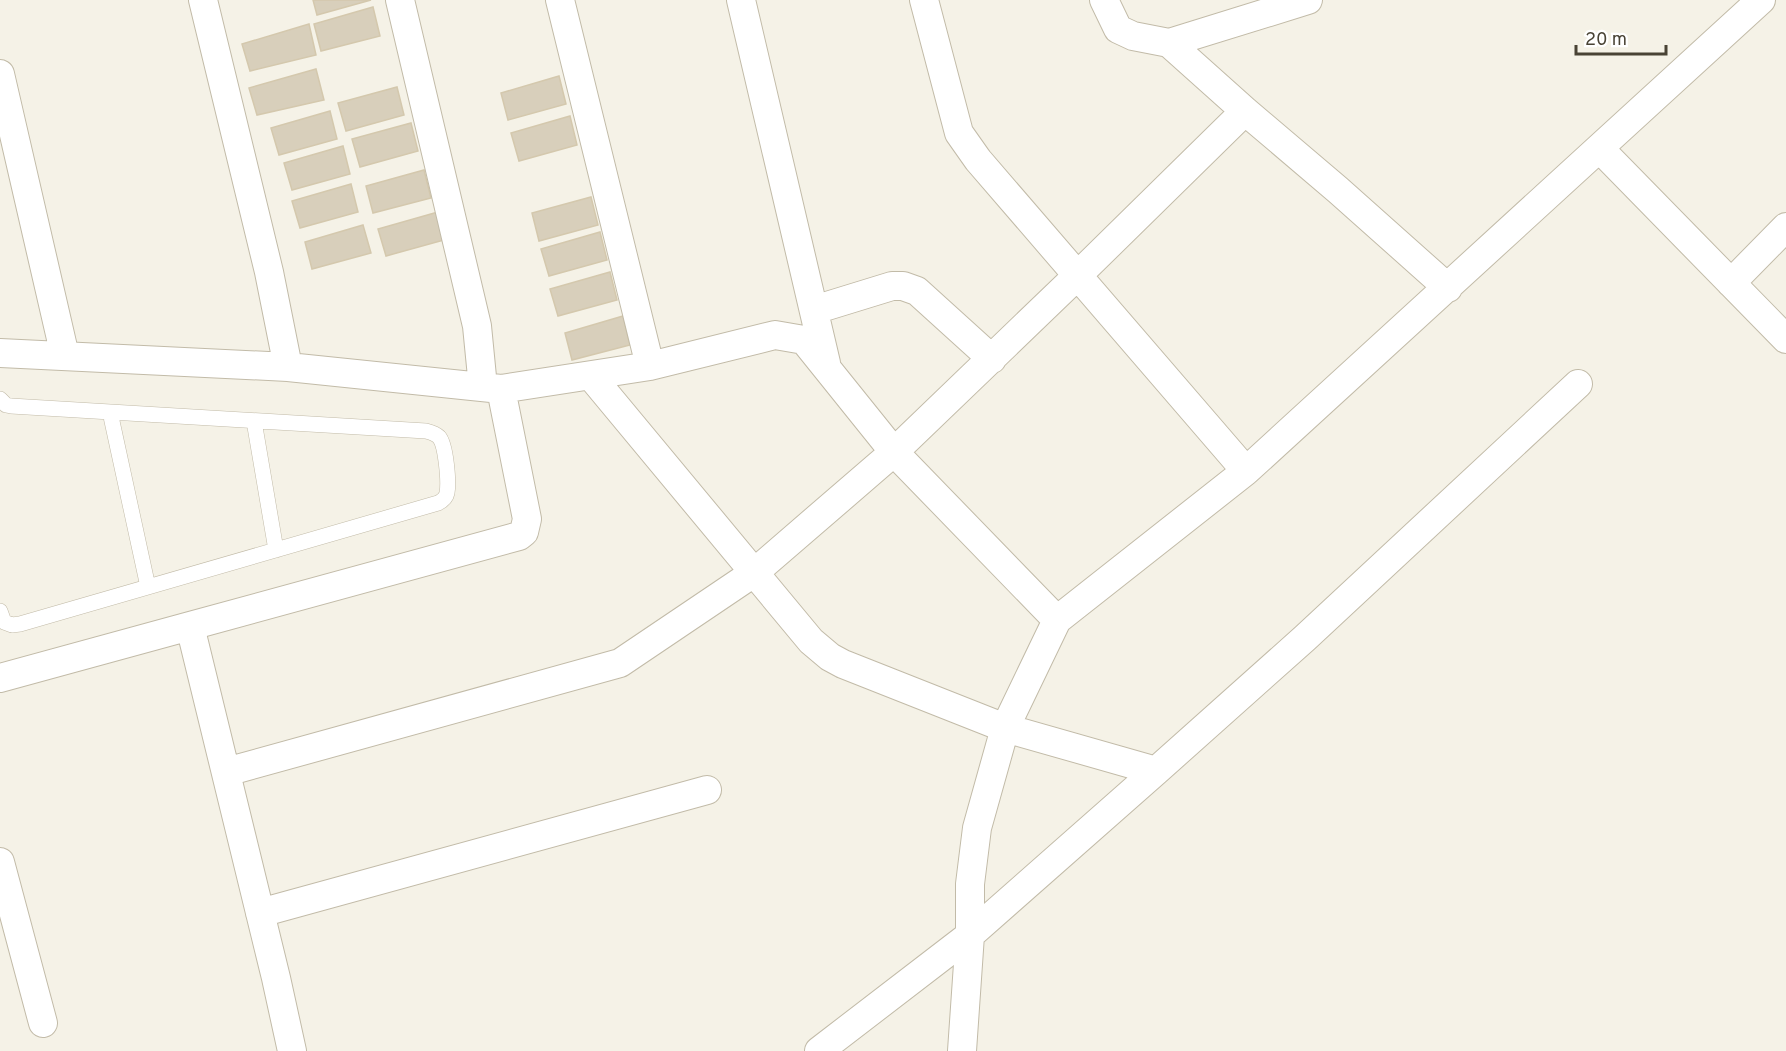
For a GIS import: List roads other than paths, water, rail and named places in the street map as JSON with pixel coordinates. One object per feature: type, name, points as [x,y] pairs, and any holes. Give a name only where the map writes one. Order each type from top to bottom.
[{"type":"street","points":[[203,0],[269,272],[288,367]]},
{"type":"street","points":[[0,678],[510,540],[524,532],[527,519],[492,388],[400,0]]},
{"type":"street","points":[[560,0],[650,366]]},
{"type":"street","points":[[741,0],[826,365]]},
{"type":"street","points":[[924,0],[959,133],[978,160],[1246,471]]},
{"type":"street","points":[[1104,0],[1115,26],[1121,32],[1169,43],[1338,189],[1448,288]]},
{"type":"street","points":[[1169,43],[1308,0]]},
{"type":"street","points":[[962,1051],[970,935],[970,884],[976,828],[1005,728],[1056,620],[1246,471],[1761,0]]},
{"type":"street","points":[[0,74],[65,356]]},
{"type":"street","points":[[226,772],[620,663],[755,572],[894,452],[1245,111]]},
{"type":"street","points":[[1600,149],[1786,339]]},
{"type":"street","points":[[1731,283],[1786,227]]},
{"type":"street","points":[[814,310],[892,286],[910,287],[992,359]]},
{"type":"street","points":[[0,353],[288,367],[492,388],[650,366],[775,335],[804,340],[894,452],[1056,620]]},
{"type":"street","points":[[591,376],[811,641],[830,657],[1005,728],[1156,771]]},
{"type":"street","points":[[819,1051],[970,935],[1305,638],[1578,384]]},
{"type":"street","points":[[190,626],[292,1051]]},
{"type":"street","points":[[260,914],[707,790]]},
{"type":"street","points":[[0,862],[42,1023]]},
{"type":"lane","points":[[0,399],[10,406],[426,431],[440,438],[445,452],[447,492],[442,501],[20,624],[12,625],[4,622],[0,611]]},
{"type":"lane","points":[[110,412],[148,587]]},
{"type":"lane","points":[[254,421],[276,550]]}]
